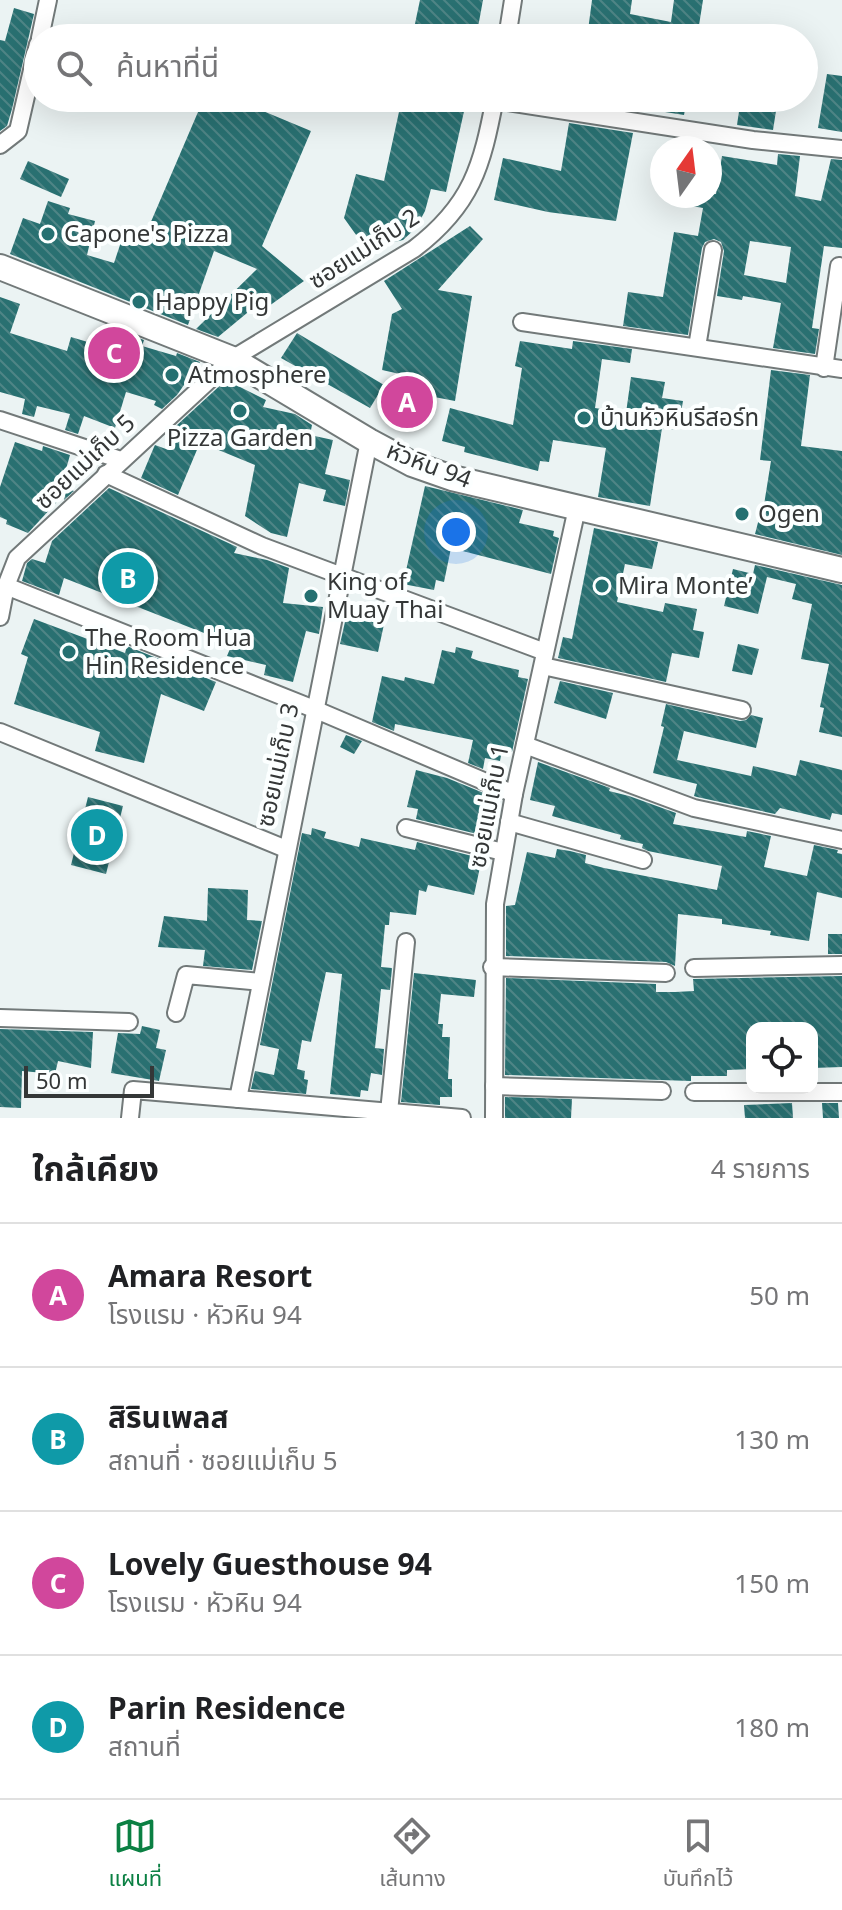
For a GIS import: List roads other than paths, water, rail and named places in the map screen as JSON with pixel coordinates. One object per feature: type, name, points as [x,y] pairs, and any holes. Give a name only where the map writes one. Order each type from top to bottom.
[{"type":"street","points":[[43,24],[48,0]]},
{"type":"street","points":[[509,24],[513,0]]},
{"type":"street","points":[[0,145],[18,131],[24,105]]},
{"type":"street","name":"ซอยแม่เก็บ 2","points":[[232,359],[437,232],[477,175],[492,112]]},
{"type":"street","points":[[576,112],[753,140],[842,149]]},
{"type":"street","points":[[697,347],[713,250]]},
{"type":"street","points":[[824,368],[839,266]]},
{"type":"street","name":"หัวหิน 94","points":[[0,267],[232,359],[412,464],[452,478],[842,570]]},
{"type":"street","points":[[522,322],[842,369]]},
{"type":"street","name":"ซอยแม่เก็บ 5","points":[[0,617],[6,586],[17,558],[232,359]]},
{"type":"street","points":[[0,420],[121,460]]},
{"type":"street","name":"ซอยแม่เก็บ 3","points":[[238,1099],[369,441]]},
{"type":"street","points":[[106,474],[262,546],[544,659],[742,710]]},
{"type":"street","name":"ซอยแม่เก็บ 1","points":[[494,1118],[492,967],[495,904],[514,794],[577,508]]},
{"type":"street","points":[[6,586],[314,709],[514,794]]},
{"type":"street","points":[[0,732],[286,849]]},
{"type":"street","points":[[525,745],[694,808],[842,840]]},
{"type":"street","points":[[509,822],[643,860]]},
{"type":"street","points":[[406,828],[503,852]]},
{"type":"street","points":[[389,1112],[406,942]]},
{"type":"street","points":[[694,968],[842,965]]},
{"type":"street","points":[[492,967],[666,973]]},
{"type":"street","points":[[176,1013],[186,975],[261,982]]},
{"type":"street","points":[[0,1018],[129,1022]]},
{"type":"street","points":[[494,1086],[662,1091]]},
{"type":"street","points":[[130,1118],[133,1090],[462,1118]]},
{"type":"street","points":[[694,1092],[842,1092]]},
{"type":"place","name":"Capone's Pizza","points":[[48,234]]},
{"type":"place","name":"Happy Pig","points":[[139,302]]},
{"type":"place","name":"Lovely Guesthouse 94","points":[[114,353]]},
{"type":"place","name":"Atmosphere","points":[[172,375]]},
{"type":"place","name":"Amara Resort","points":[[407,402]]},
{"type":"place","name":"Pizza Garden","points":[[240,411]]},
{"type":"place","name":"บ้านหัวหินรีสอร์ท","points":[[584,418]]},
{"type":"place","name":"Ogen","points":[[742,514]]},
{"type":"place","name":"สิรินเพลส","points":[[128,578]]},
{"type":"place","name":"Mira Monte’","points":[[602,586]]},
{"type":"place","name":"King of Muay Thai","points":[[311,596]]},
{"type":"place","name":"The Room Hua Hin Residence","points":[[69,652]]},
{"type":"place","name":"Parin Residence","points":[[97,835]]}]
